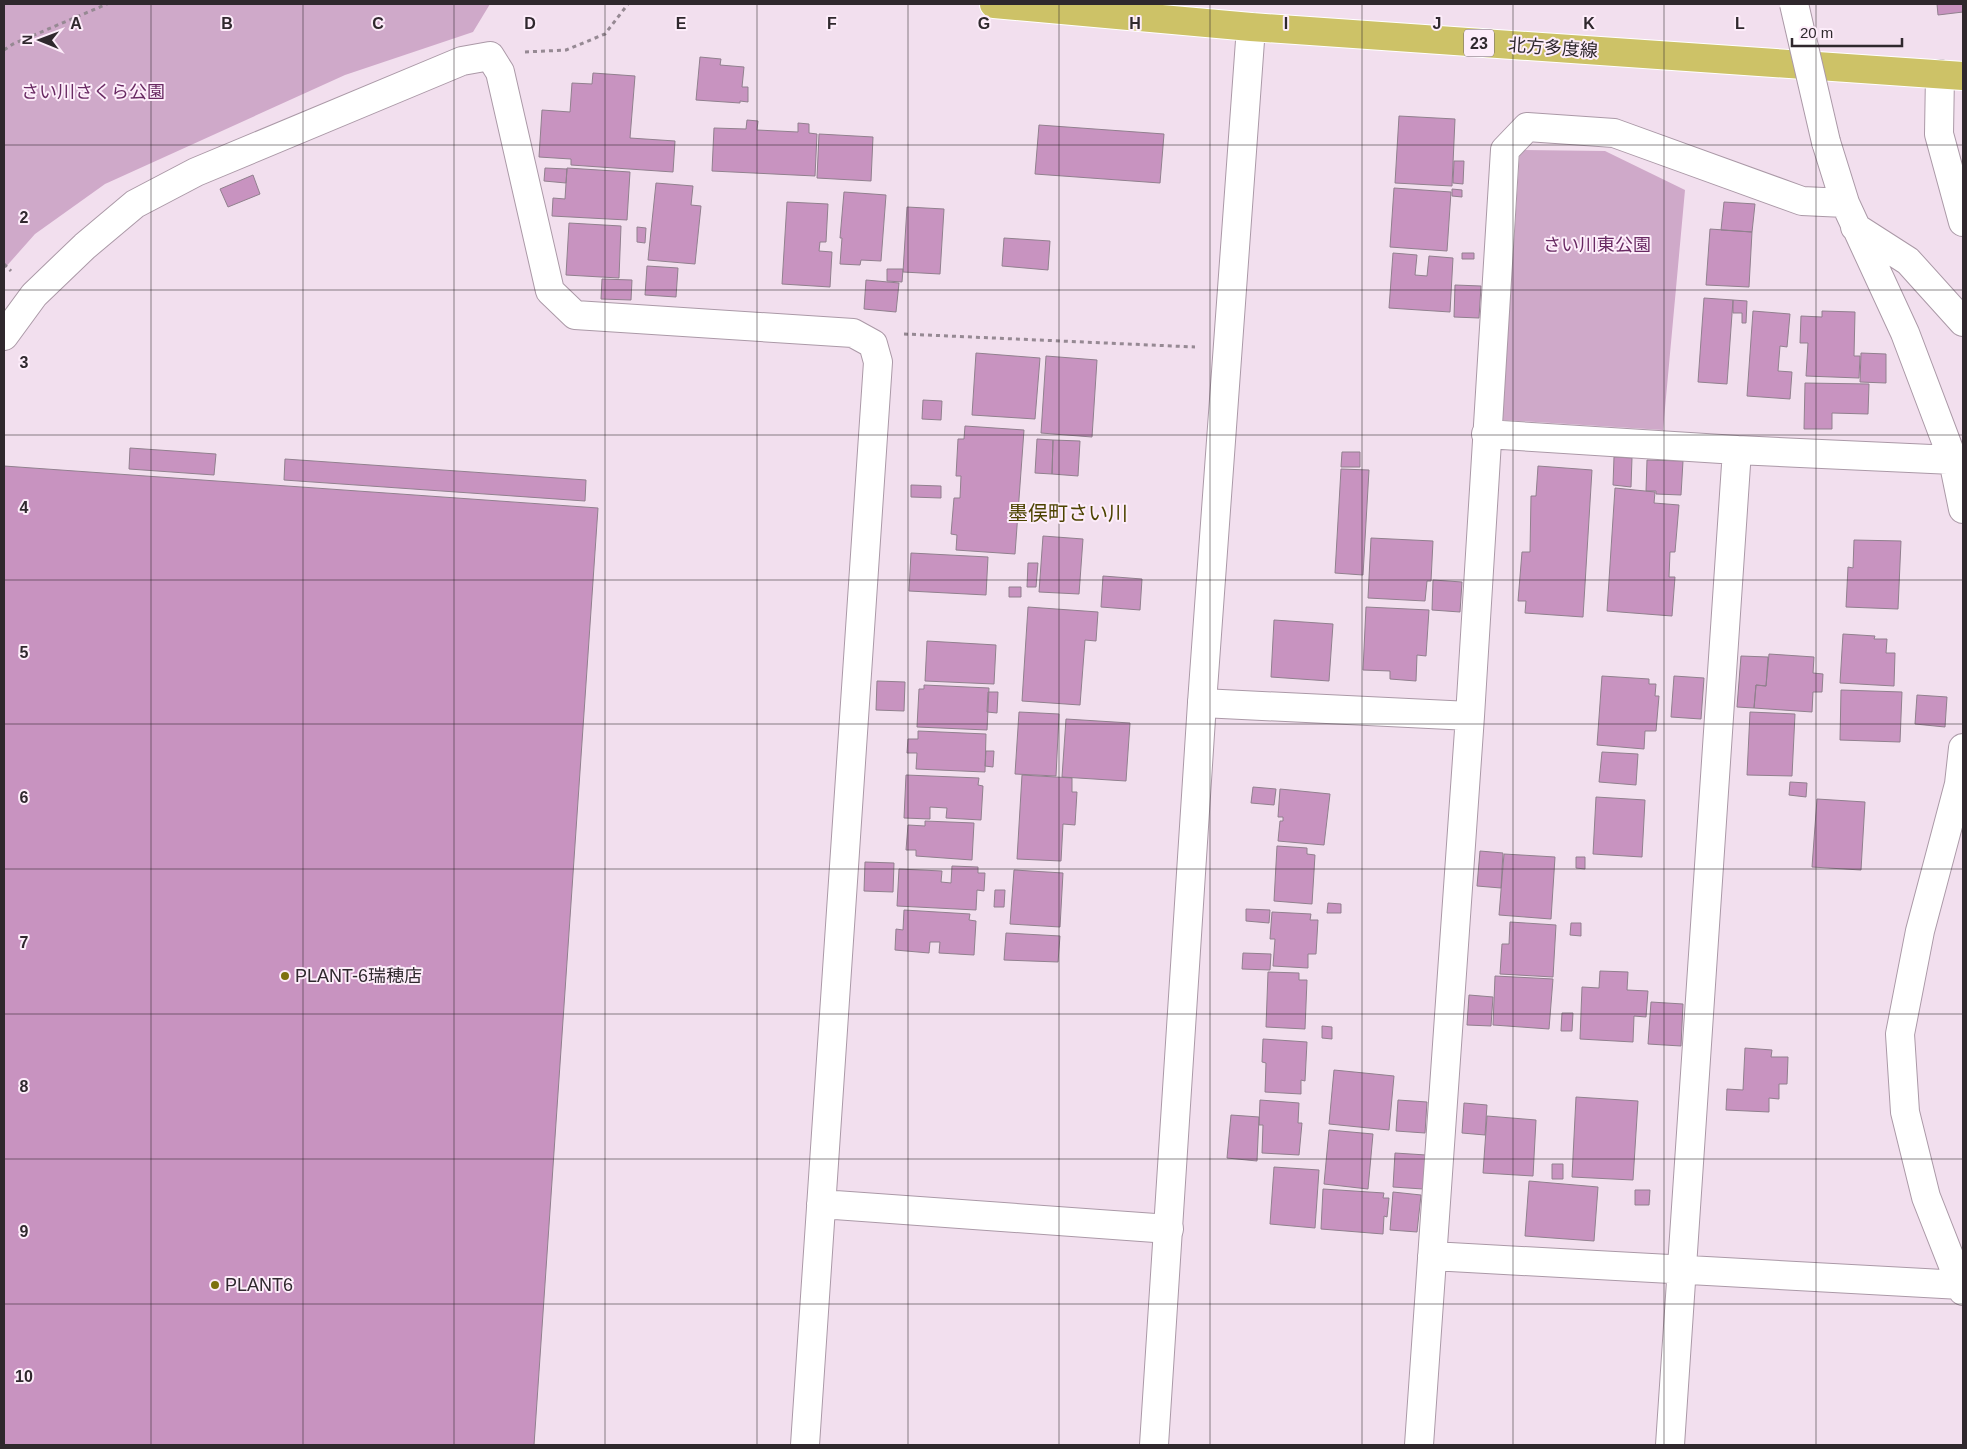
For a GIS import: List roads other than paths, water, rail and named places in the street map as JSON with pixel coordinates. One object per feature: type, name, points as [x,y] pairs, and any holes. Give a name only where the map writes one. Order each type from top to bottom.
[{"type":"main road","name":"北方多度線","points":[[994,4],[1251,28],[1952,75]]},
{"type":"street","points":[[1794,4],[1826,142],[1850,215],[1905,333],[1953,460],[1963,509]]},
{"type":"street","points":[[1154,1445],[1170,1228],[1202,703],[1251,28]]},
{"type":"street","points":[[4,336],[34,295],[84,246],[135,204],[196,172],[434,72],[462,61],[490,56],[500,72],[550,290],[575,315],[853,333],[873,344],[878,362],[805,1445]]},
{"type":"street","points":[[1952,75],[1939,134],[1963,222]]},
{"type":"street","points":[[1419,1445],[1470,716],[1486,434],[1506,150],[1527,127],[1614,133],[1802,202],[1850,215],[1908,261],[1963,322]]},
{"type":"street","points":[[1486,434],[1737,450],[1953,460]]},
{"type":"street","points":[[1670,1445],[1737,450]]},
{"type":"street","points":[[1202,703],[1470,716]]},
{"type":"street","points":[[1432,1256],[1962,1288],[1926,1197],[1905,1112],[1900,1034],[1920,931],[1958,784],[1963,748]]},
{"type":"street","points":[[821,1204],[1170,1228]]},
{"type":"place","name":"PLANT-6瑞穂店","points":[[285,976]]},
{"type":"place","name":"PLANT6","points":[[215,1285]]},
{"type":"district","name":"墨俣町さい川","points":[[1068,513]]},
{"type":"park label","name":"さい川さくら公園","points":[[93,92]]},
{"type":"park label","name":"さい川東公園","points":[[1597,245]]}]
